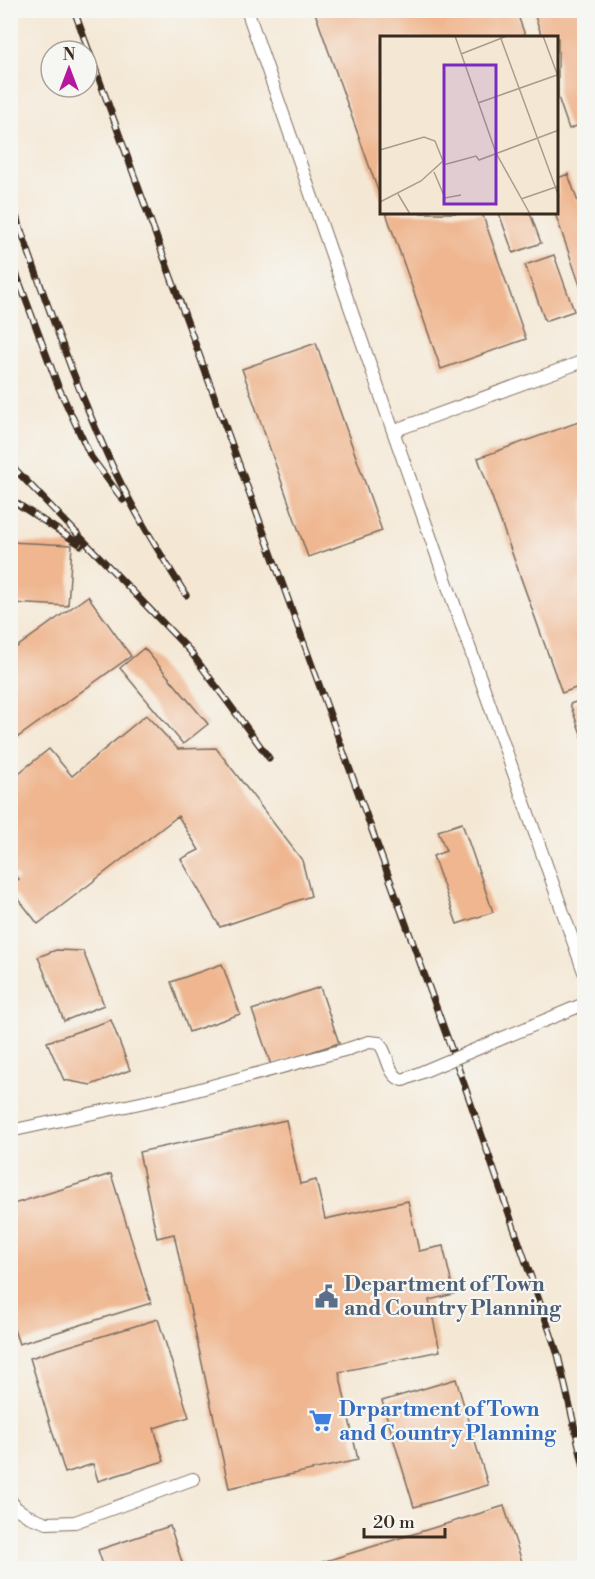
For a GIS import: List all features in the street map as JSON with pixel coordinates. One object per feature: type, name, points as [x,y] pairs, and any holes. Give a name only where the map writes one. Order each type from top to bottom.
[{"type":"lane","points":[[247,10],[393,431],[585,972]]},
{"type":"lane","points":[[393,431],[585,361]]},
{"type":"lane","points":[[10,1131],[182,1094],[369,1042],[379,1043],[384,1049],[393,1074],[403,1080],[585,1004]]},
{"type":"lane","points":[[10,1500],[16,1508],[28,1516],[47,1523],[75,1522],[193,1479]]},
{"type":"building","points":[[314,10],[516,10],[525,36],[380,36],[380,196]]},
{"type":"building","points":[[533,10],[584,10],[584,123],[569,129],[559,100],[559,36],[537,36],[541,34]]},
{"type":"building","points":[[568,174],[584,219],[584,297],[555,214],[559,214],[559,178]]},
{"type":"building","points":[[386,214],[482,214],[526,339],[441,369]]},
{"type":"building","points":[[499,214],[530,214],[541,243],[513,253]]},
{"type":"building","points":[[554,255],[574,311],[545,321],[525,265]]},
{"type":"building","points":[[316,343],[382,531],[308,557],[242,369]]},
{"type":"building","points":[[584,420],[584,685],[562,693],[478,458]]},
{"type":"building","points":[[10,542],[72,545],[68,606],[10,603]]},
{"type":"building","points":[[88,596],[131,656],[18,737],[10,727],[10,652]]},
{"type":"building","points":[[144,648],[208,724],[183,744],[120,668]]},
{"type":"building","points":[[584,699],[584,742],[570,704]]},
{"type":"building","points":[[146,715],[178,749],[216,748],[302,860],[311,896],[220,927],[181,859],[199,850],[178,816],[38,924],[10,888],[10,885],[19,879],[10,869],[10,780],[49,749],[72,776]]},
{"type":"building","points":[[462,823],[493,912],[457,924],[433,856],[446,851],[438,831]]},
{"type":"building","points":[[56,950],[83,951],[104,1005],[64,1021],[38,957]]},
{"type":"building","points":[[222,964],[240,1014],[189,1032],[171,982]]},
{"type":"building","points":[[320,987],[339,1043],[271,1065],[252,1010]]},
{"type":"building","points":[[111,1020],[130,1070],[91,1085],[64,1080],[47,1042]]},
{"type":"building","points":[[286,1120],[300,1184],[316,1180],[325,1219],[408,1201],[419,1251],[443,1246],[454,1294],[429,1300],[440,1351],[339,1372],[358,1460],[229,1488],[174,1234],[157,1238],[139,1152]]},
{"type":"building","points":[[111,1174],[151,1303],[19,1344],[10,1318],[10,1205]]},
{"type":"building","points":[[158,1319],[189,1417],[154,1428],[164,1461],[98,1481],[93,1464],[65,1473],[30,1358]]},
{"type":"building","points":[[456,1379],[488,1485],[414,1507],[382,1401]]},
{"type":"building","points":[[504,1506],[524,1568],[303,1568]]},
{"type":"building","points":[[170,1526],[184,1568],[104,1568],[98,1550]]},
{"type":"railway","points":[[74,10],[463,1081],[558,1355],[584,1468]]},
{"type":"railway","points":[[10,199],[92,421],[133,507],[186,595]]},
{"type":"railway","points":[[10,257],[58,386],[91,457],[123,500]]},
{"type":"railway","points":[[10,464],[190,651],[269,758]]},
{"type":"railway","points":[[10,499],[81,545]]},
{"type":"place","name":"Department of Town and Country Planning","points":[[326,1296]]},
{"type":"place","name":"Drpartment of Town and Country Planning","points":[[321,1421]]}]
